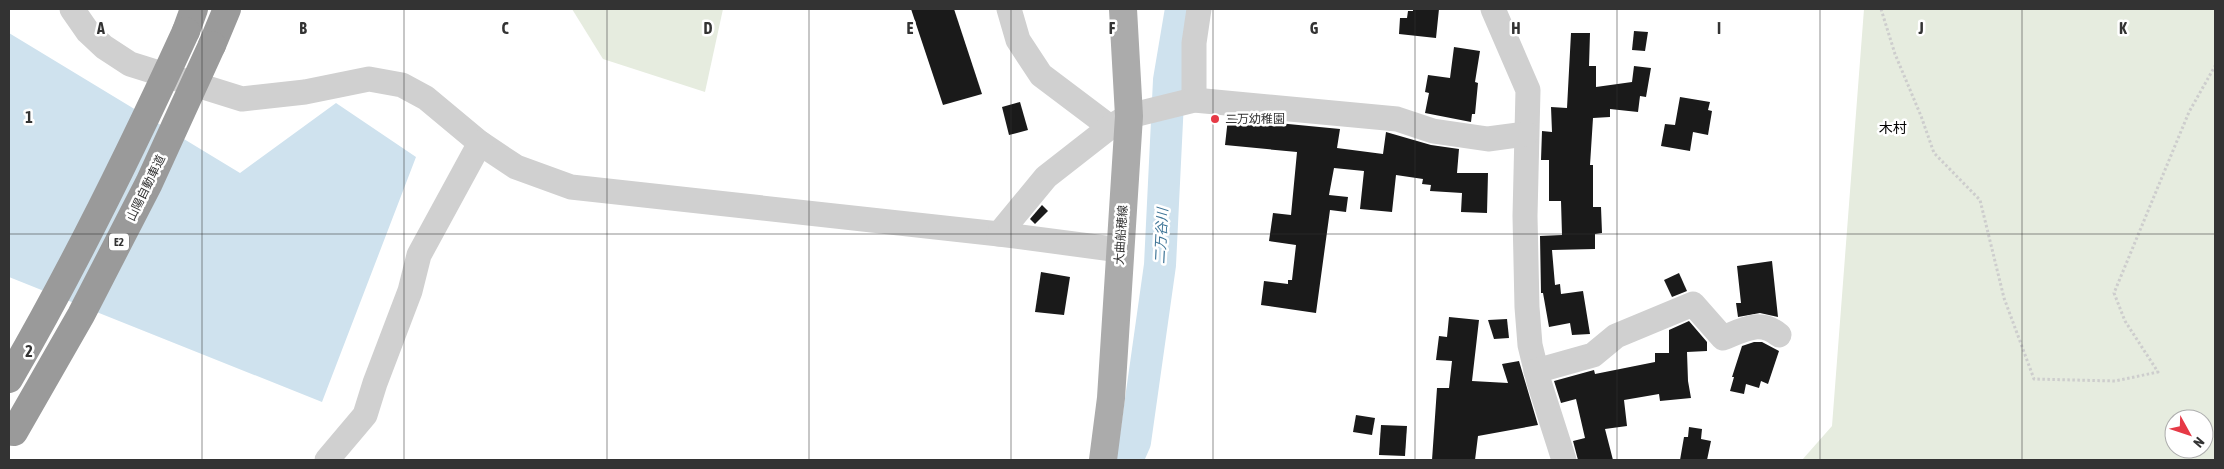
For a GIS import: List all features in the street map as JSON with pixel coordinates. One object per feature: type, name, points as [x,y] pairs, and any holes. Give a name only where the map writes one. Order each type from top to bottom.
[{"type":"highway","name":"山陽自動車道","points":[[11,436],[81,315],[149,183],[227,9]]},
{"type":"highway","points":[[9,379],[40,325],[136,139],[190,20]]},
{"type":"main road","name":"大曲船穂線","points":[[1103,460],[1111,398],[1120,250],[1120,121],[1123,9]]},
{"type":"street","points":[[72,9],[88,32],[104,47],[130,64],[242,99],[305,92],[369,79],[402,85],[426,98],[480,143],[516,167],[571,187],[999,234],[1120,250]]},
{"type":"street","points":[[1009,9],[1018,40],[1041,75],[1120,121]]},
{"type":"street","points":[[1194,100],[1194,43],[1199,9]]},
{"type":"street","points":[[1493,9],[1528,90],[1526,134],[1527,307],[1530,345],[1536,371],[1564,460]]},
{"type":"street","points":[[999,234],[1046,177],[1120,121],[1194,100],[1397,119],[1433,131],[1488,139],[1526,134]]},
{"type":"street","points":[[328,460],[365,416],[375,383],[410,291],[419,256],[480,143]]},
{"type":"street","points":[[1536,371],[1594,355],[1616,336],[1693,304],[1723,338],[1754,326],[1770,327],[1779,335]]},
{"type":"path","points":[[1881,9],[1895,54],[1934,153],[1980,200],[2004,298],[2034,379],[2115,381],[2158,372],[2125,321],[2114,293],[2189,112],[2215,66]]},
{"type":"shaded area","points":[[572,9],[723,9],[705,92],[603,59]]},
{"type":"shaded area","points":[[1864,9],[2215,9],[2215,460],[1802,460],[1832,426]]},
{"type":"water","points":[[9,33],[240,173],[336,103],[416,157],[322,402],[9,277]]},
{"type":"building","points":[[911,9],[954,9],[982,94],[943,105]]},
{"type":"building","points":[[1413,9],[1439,9],[1436,38],[1399,34],[1400,18],[1407,18],[1408,11],[1413,11]]},
{"type":"building","points":[[1634,31],[1648,32],[1645,51],[1632,50]]},
{"type":"building","points":[[1571,33],[1590,33],[1589,66],[1596,66],[1596,87],[1632,82],[1634,66],[1651,68],[1646,97],[1640,96],[1638,112],[1610,109],[1610,117],[1593,118],[1590,165],[1593,165],[1593,207],[1601,207],[1602,233],[1595,234],[1595,249],[1552,250],[1555,285],[1560,284],[1561,294],[1583,291],[1590,334],[1572,335],[1570,323],[1549,327],[1543,293],[1541,293],[1540,236],[1562,235],[1561,201],[1549,201],[1549,160],[1541,160],[1542,131],[1552,132],[1551,107],[1567,108]]},
{"type":"building","points":[[1454,47],[1480,51],[1475,82],[1478,83],[1475,114],[1472,114],[1471,122],[1425,113],[1429,93],[1425,92],[1428,75],[1450,78]]},
{"type":"building","points":[[1680,97],[1710,102],[1708,110],[1712,111],[1708,135],[1693,132],[1690,151],[1661,146],[1665,124],[1675,125]]},
{"type":"building","points":[[1020,102],[1028,130],[1009,135],[1002,107]]},
{"type":"building","points":[[1228,118],[1340,129],[1337,148],[1383,154],[1386,132],[1431,145],[1459,149],[1457,173],[1488,173],[1487,213],[1461,212],[1462,193],[1430,191],[1431,185],[1422,184],[1423,179],[1396,175],[1392,212],[1360,209],[1364,171],[1334,168],[1329,195],[1348,197],[1346,212],[1330,210],[1316,313],[1261,305],[1264,281],[1288,284],[1288,280],[1292,280],[1296,245],[1269,241],[1273,213],[1291,215],[1297,152],[1225,145]]},
{"type":"building","points":[[1042,205],[1048,211],[1035,224],[1030,219]]},
{"type":"building","points":[[1772,261],[1778,317],[1760,313],[1738,317],[1736,303],[1741,303],[1737,266]]},
{"type":"building","points":[[1041,272],[1070,277],[1064,315],[1035,312]]},
{"type":"building","points":[[1679,273],[1687,291],[1672,297],[1664,280]]},
{"type":"building","points":[[1449,317],[1479,320],[1472,381],[1508,383],[1502,364],[1519,361],[1538,425],[1478,436],[1475,460],[1432,460],[1437,388],[1449,388],[1452,361],[1436,360],[1439,336],[1447,337]]},
{"type":"building","points":[[1507,319],[1509,338],[1494,339],[1488,320]]},
{"type":"building","points":[[1689,321],[1707,342],[1707,351],[1687,352],[1688,381],[1691,398],[1660,401],[1659,394],[1624,400],[1627,426],[1605,429],[1613,460],[1578,460],[1573,441],[1585,438],[1576,399],[1561,403],[1554,381],[1594,370],[1595,374],[1655,362],[1655,353],[1669,353],[1669,330]]},
{"type":"building","points":[[1754,342],[1762,342],[1779,351],[1768,384],[1761,381],[1759,388],[1746,384],[1744,394],[1730,391],[1734,377],[1732,377],[1742,346]]},
{"type":"building","points":[[1356,415],[1375,418],[1372,435],[1353,432]]},
{"type":"building","points":[[1381,425],[1407,426],[1405,456],[1379,455]]},
{"type":"building","points":[[1689,427],[1702,429],[1701,439],[1711,441],[1707,460],[1680,460],[1684,437],[1688,437]]},
{"type":"waterway","name":"二万谷川","points":[[1127,460],[1135,442],[1160,265],[1169,80],[1181,9]]},
{"type":"place","name":"二万幼稚園","points":[[1215,119]]},
{"type":"district","name":"木村","points":[[1893,128]]}]
